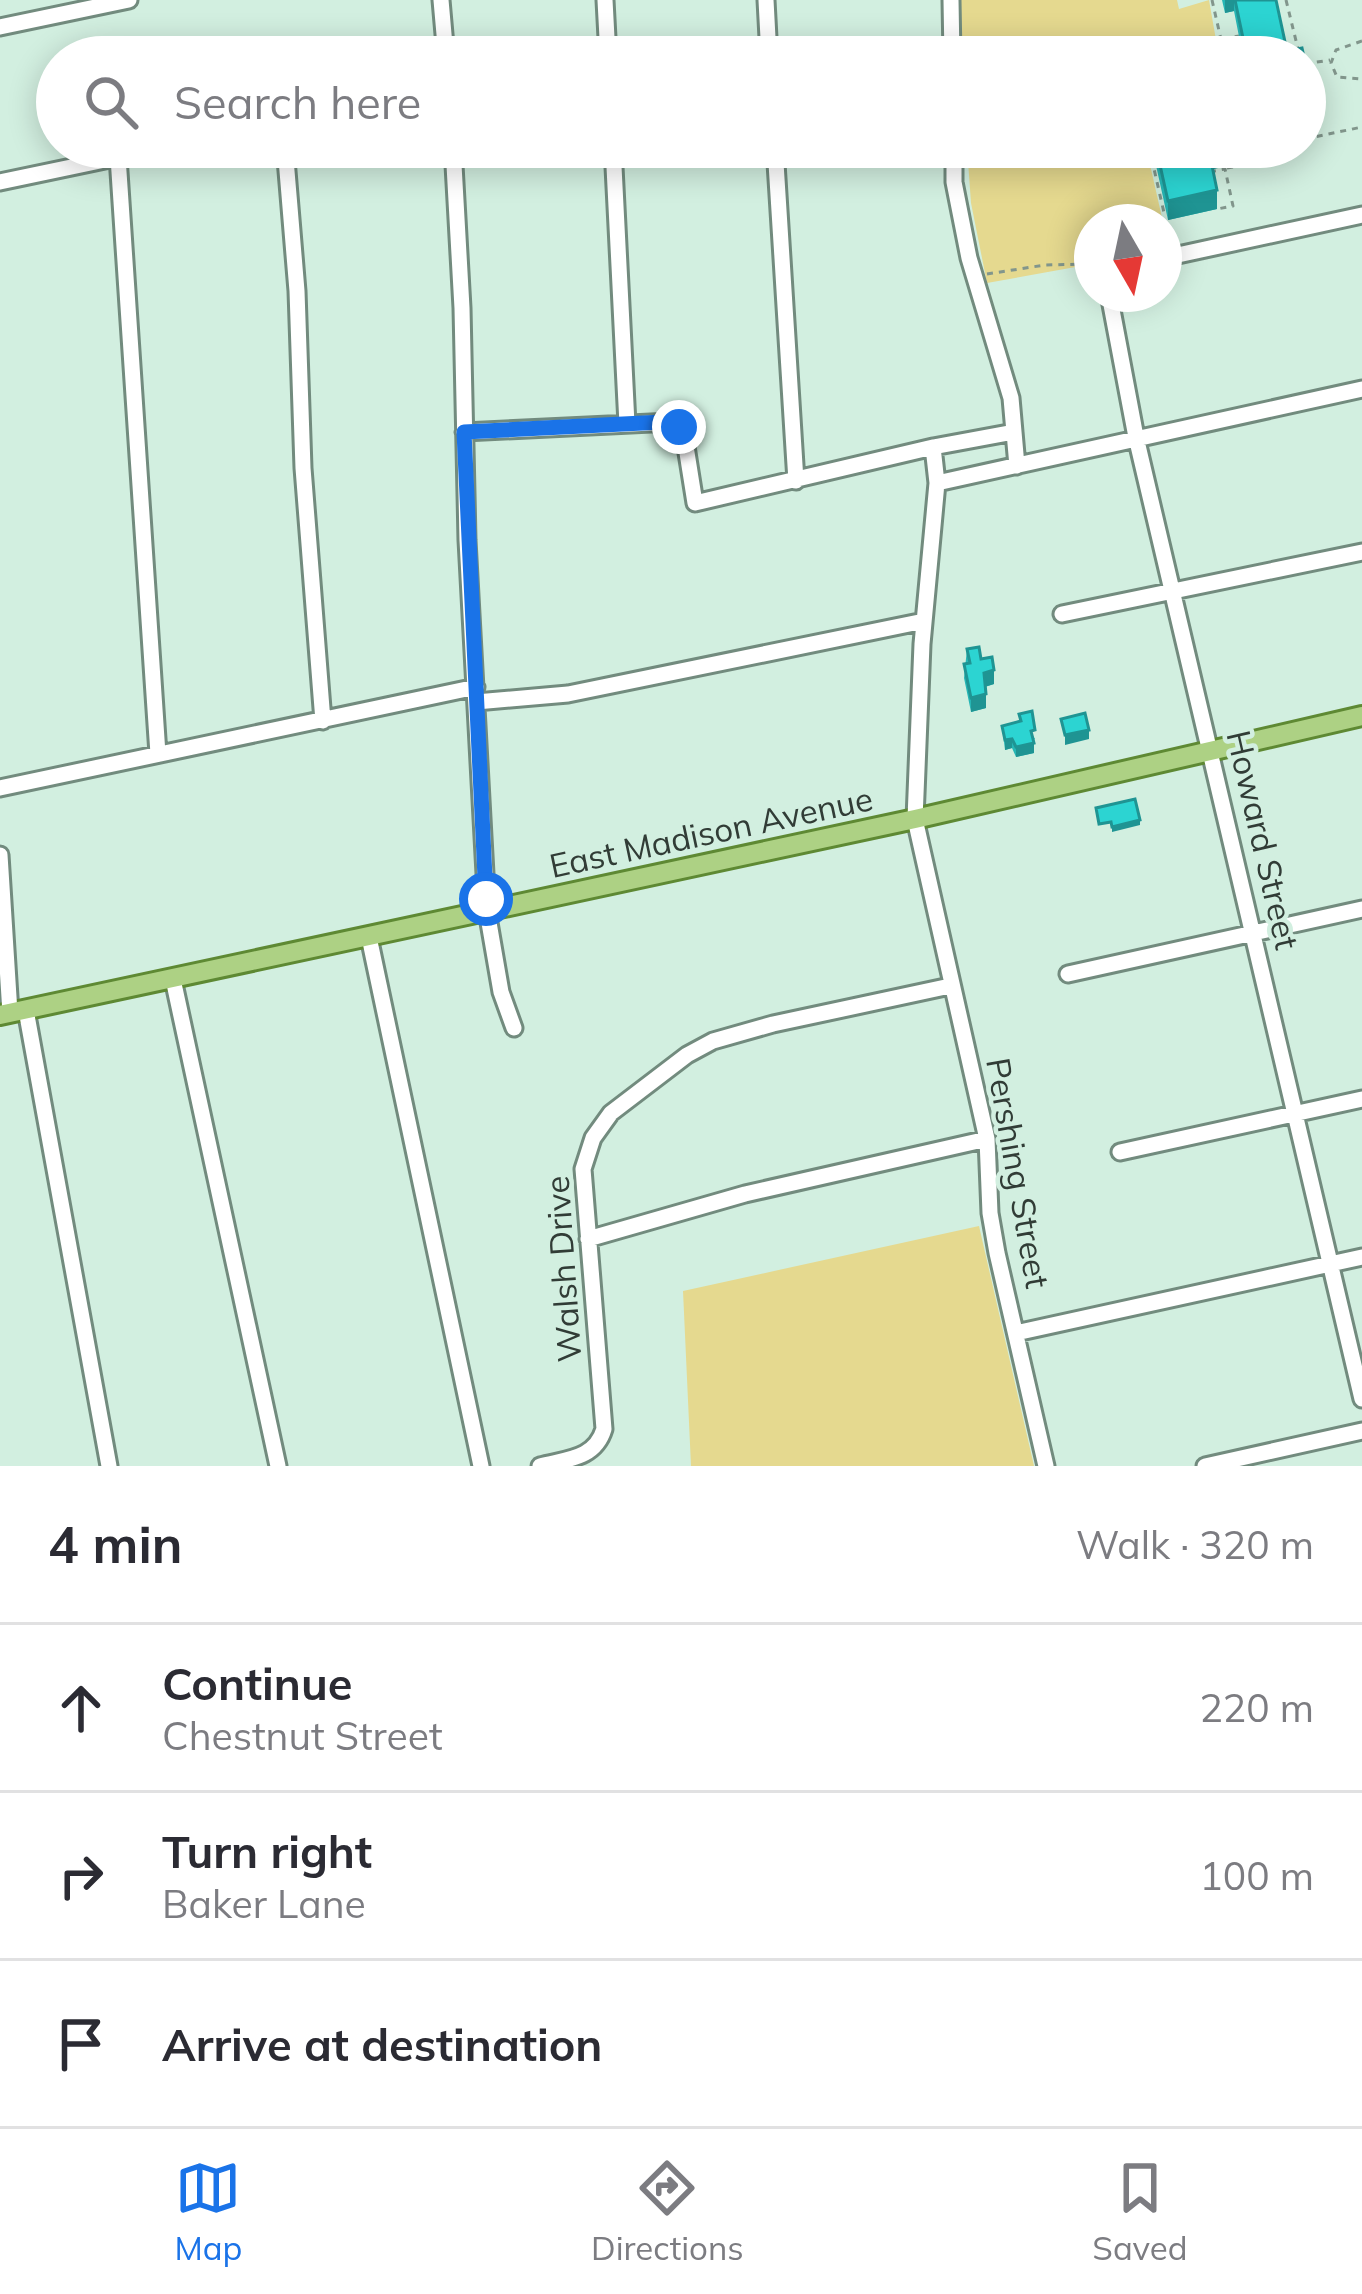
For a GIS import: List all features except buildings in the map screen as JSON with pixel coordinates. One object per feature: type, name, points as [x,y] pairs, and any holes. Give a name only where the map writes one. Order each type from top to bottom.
[{"type":"main road","name":"East Madison Avenue","points":[[12,1013],[915,819],[1362,716]]},
{"type":"street","points":[[40,0],[43,18]]},
{"type":"street","points":[[0,27],[129,0]]},
{"type":"street","points":[[441,0],[444,36]]},
{"type":"street","points":[[605,0],[607,36]]},
{"type":"street","points":[[766,0],[769,36]]},
{"type":"street","points":[[951,0],[952,36]]},
{"type":"street","points":[[0,182],[66,168]]},
{"type":"street","points":[[119,168],[158,754]]},
{"type":"street","points":[[287,168],[298,314],[302,468],[323,721]]},
{"type":"street","points":[[454,168],[487,911],[496,970],[514,1028]]},
{"type":"street","points":[[614,168],[627,424]]},
{"type":"street","points":[[776,168],[796,481]]},
{"type":"street","points":[[954,168],[976,276],[1011,398],[1017,466]]},
{"type":"street","points":[[1182,254],[1362,215]]},
{"type":"street","name":"Howard Street","points":[[1112,312],[1136,437],[1362,1399]]},
{"type":"street","points":[[937,483],[1362,389]]},
{"type":"street","points":[[464,432],[663,422],[684,434],[695,503],[1014,432]]},
{"type":"street","name":"Pershing Street","points":[[933,447],[937,483],[915,819],[988,1139],[990,1213],[1046,1466]]},
{"type":"street","points":[[1062,614],[1362,552]]},
{"type":"street","points":[[0,788],[323,721],[476,695],[568,694],[925,621]]},
{"type":"street","points":[[0,855],[12,1013],[109,1466]]},
{"type":"street","points":[[1068,974],[1362,909]]},
{"type":"street","points":[[369,937],[482,1466]]},
{"type":"street","points":[[173,979],[278,1466]]},
{"type":"street","name":"Walsh Drive","points":[[540,1466],[587,1455],[604,1429],[583,1169],[592,1138],[611,1113],[687,1055],[741,1032],[950,986]]},
{"type":"street","points":[[1120,1152],[1362,1100]]},
{"type":"street","points":[[588,1239],[746,1194],[988,1139]]},
{"type":"street","points":[[1016,1333],[1362,1257]]},
{"type":"street","points":[[1205,1466],[1362,1431]]},
{"type":"path","points":[[1212,0],[1220,36]]},
{"type":"path","points":[[1286,0],[1295,36]]},
{"type":"path","points":[[1362,41],[1336,50],[1332,59],[1337,77],[1362,79]]},
{"type":"path","points":[[1326,61],[1332,59]]},
{"type":"path","points":[[1326,135],[1362,127]]},
{"type":"path","points":[[1154,168],[1162,204]]},
{"type":"path","points":[[1212,168],[1212,172],[1230,168]]},
{"type":"path","points":[[1217,209],[1233,206],[1225,169]]},
{"type":"path","points":[[976,276],[1074,264]]},
{"type":"shaded area","points":[[957,0],[1177,0],[1179,9],[1209,0],[1215,36],[960,36]]},
{"type":"shaded area","points":[[968,168],[1151,168],[1159,204],[1074,204],[1074,267],[987,283]]},
{"type":"shaded area","points":[[979,1226],[1034,1466],[691,1466],[683,1291]]},
{"type":"route","points":[[486,899],[464,432],[663,422],[679,427]]}]
